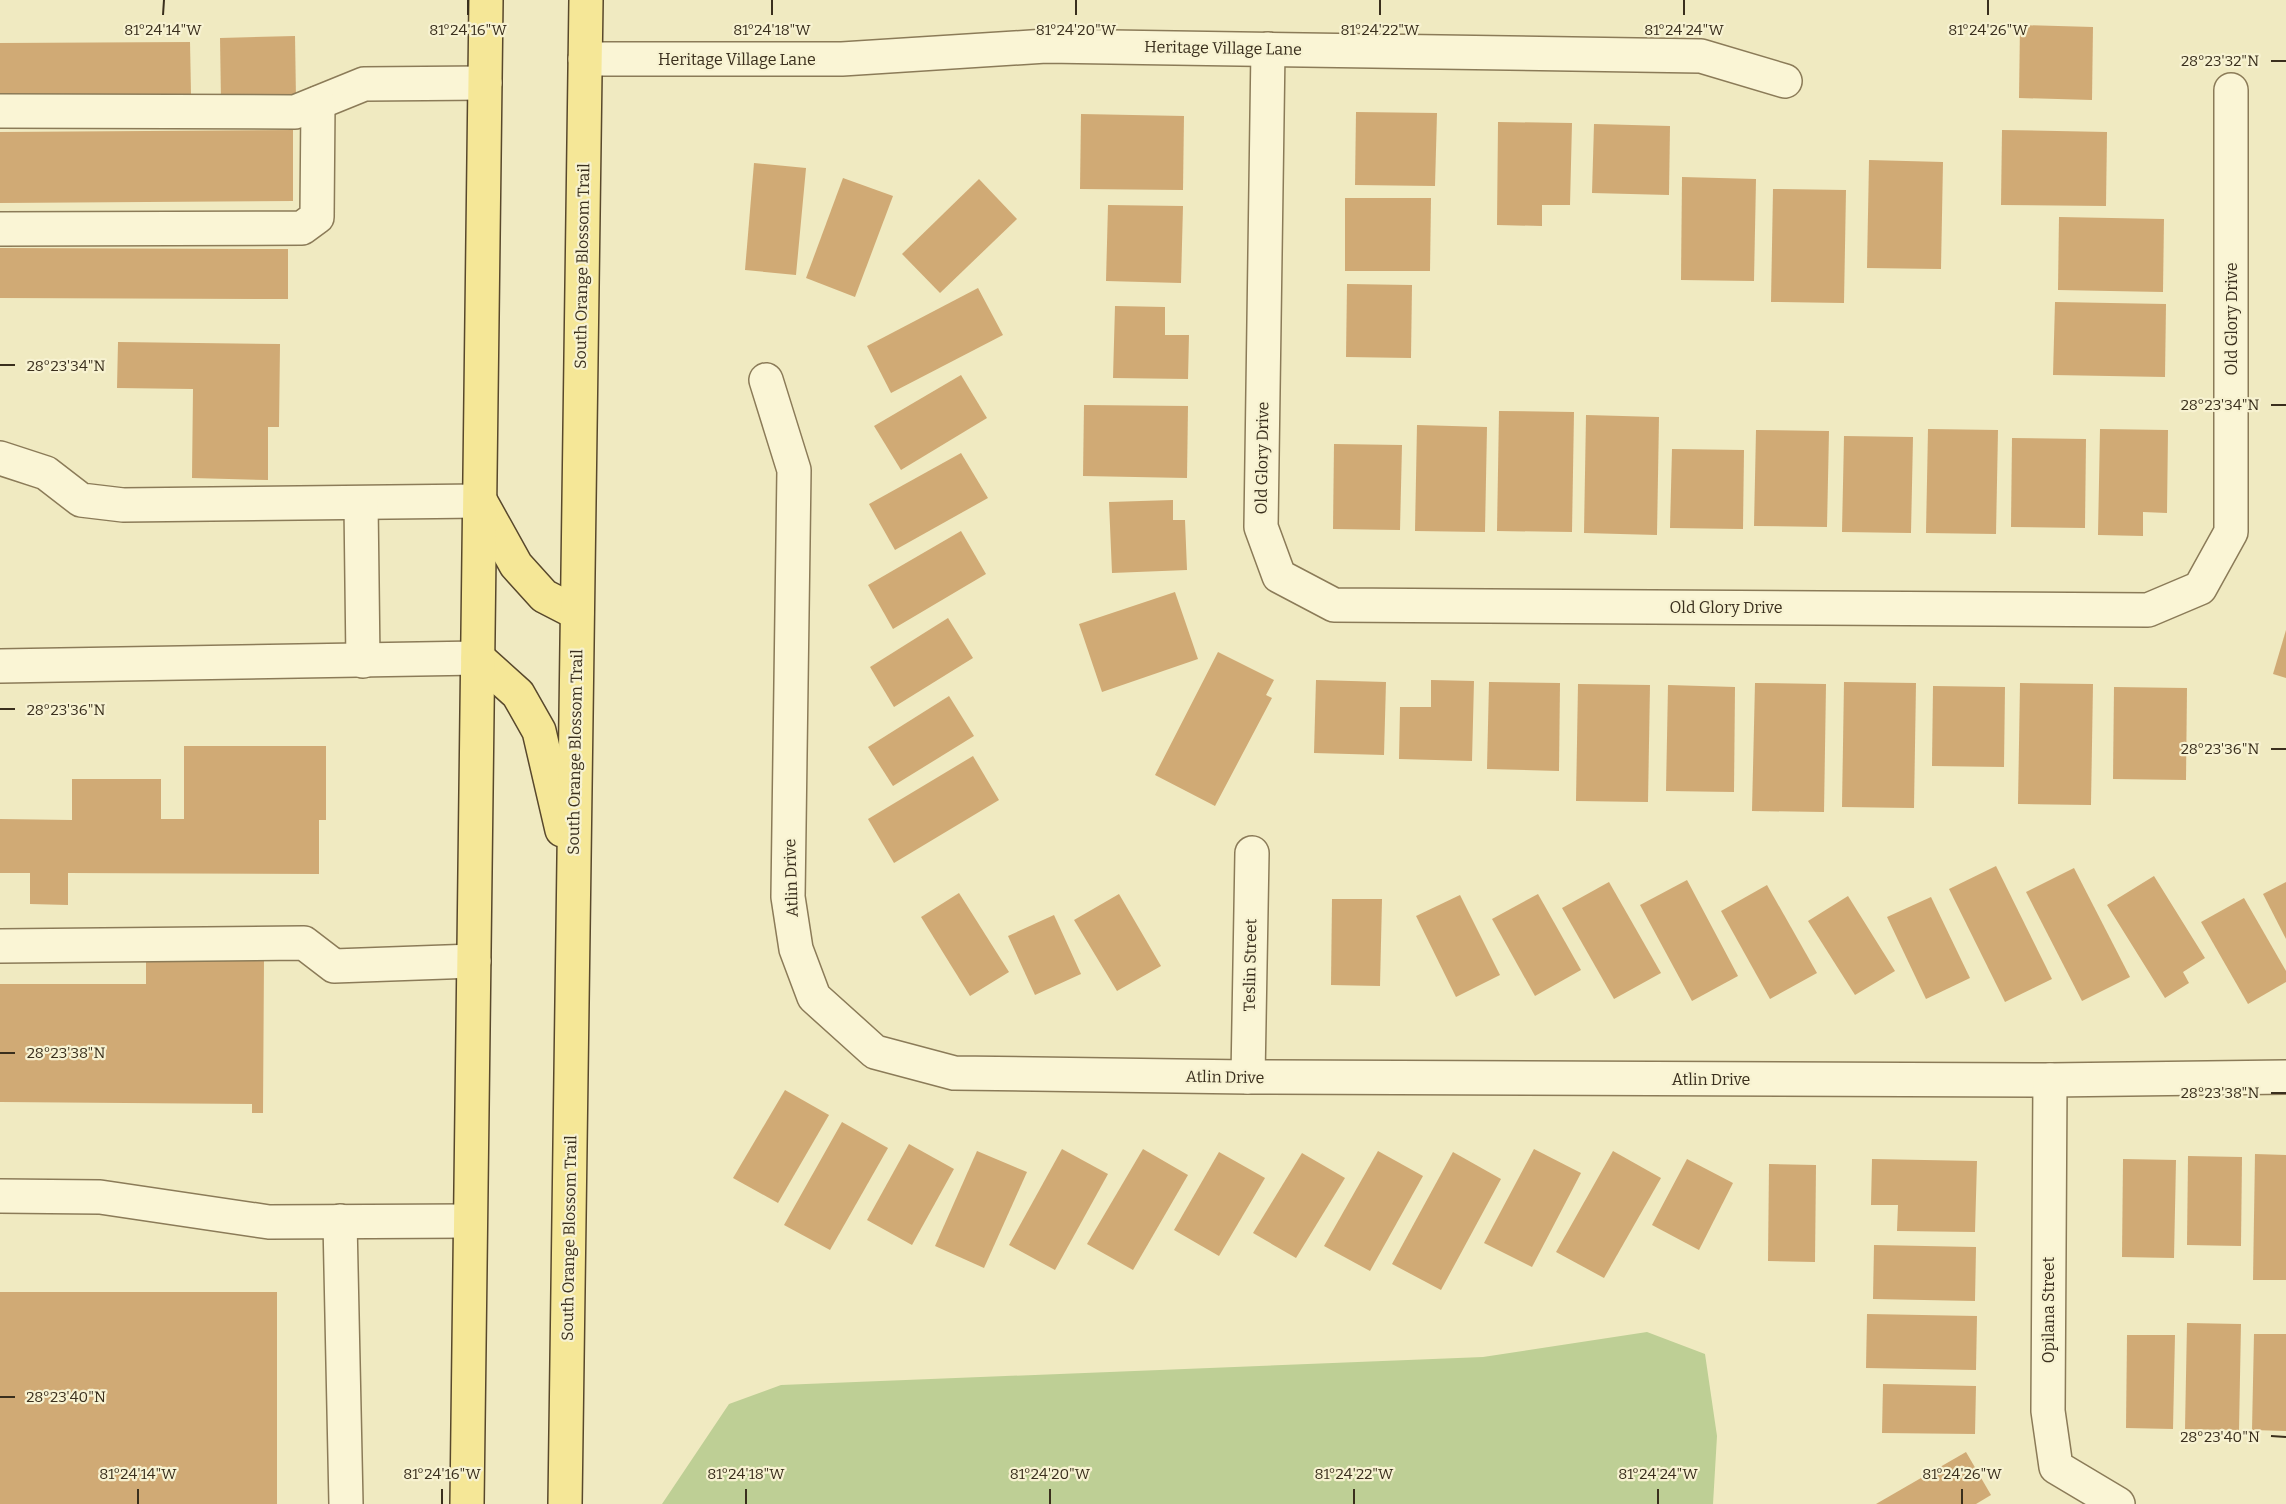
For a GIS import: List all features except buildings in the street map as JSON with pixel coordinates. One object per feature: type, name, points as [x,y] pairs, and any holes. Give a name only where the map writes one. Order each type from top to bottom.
[{"type":"main road","points":[[466,1504],[486,0]]},
{"type":"main road","name":"South Orange Blossom Trail","points":[[565,1504],[586,0]]},
{"type":"main road","points":[[480,501],[516,565],[544,596],[577,613]]},
{"type":"main road","points":[[478,658],[518,694],[539,731],[574,882]]},
{"type":"street","name":"Heritage Village Lane","points":[[585,59],[842,59],[1047,46],[1701,56],[1785,81]]},
{"type":"street","name":"Old Glory Drive","points":[[1268,49],[1261,527],[1279,576],[1334,605],[2148,610],[2200,588],[2231,532],[2231,90]]},
{"type":"street","points":[[0,111],[295,112],[364,84],[485,83]]},
{"type":"street","points":[[0,229],[302,228],[317,217],[318,104]]},
{"type":"street","name":"Atlin Drive","points":[[766,380],[794,470],[788,897],[796,949],[814,997],[875,1052],[954,1073],[1248,1077],[2050,1080],[2286,1077]]},
{"type":"street","points":[[0,458],[46,473],[81,500],[123,506],[480,501]]},
{"type":"street","points":[[361,503],[363,661]]},
{"type":"street","points":[[0,666],[478,658]]},
{"type":"street","name":"Teslin Street","points":[[1248,1077],[1252,853]]},
{"type":"street","points":[[0,946],[304,943],[334,966],[474,961]]},
{"type":"street","name":"Opilana Street","points":[[2050,1080],[2048,1411],[2056,1467],[2118,1504]]},
{"type":"street","points":[[0,1196],[100,1197],[269,1222],[470,1221]]},
{"type":"street","points":[[340,1221],[346,1504]]},
{"type":"green space","points":[[1647,1332],[1705,1354],[1717,1436],[1713,1504],[662,1504],[729,1404],[781,1385],[1483,1357]]}]
